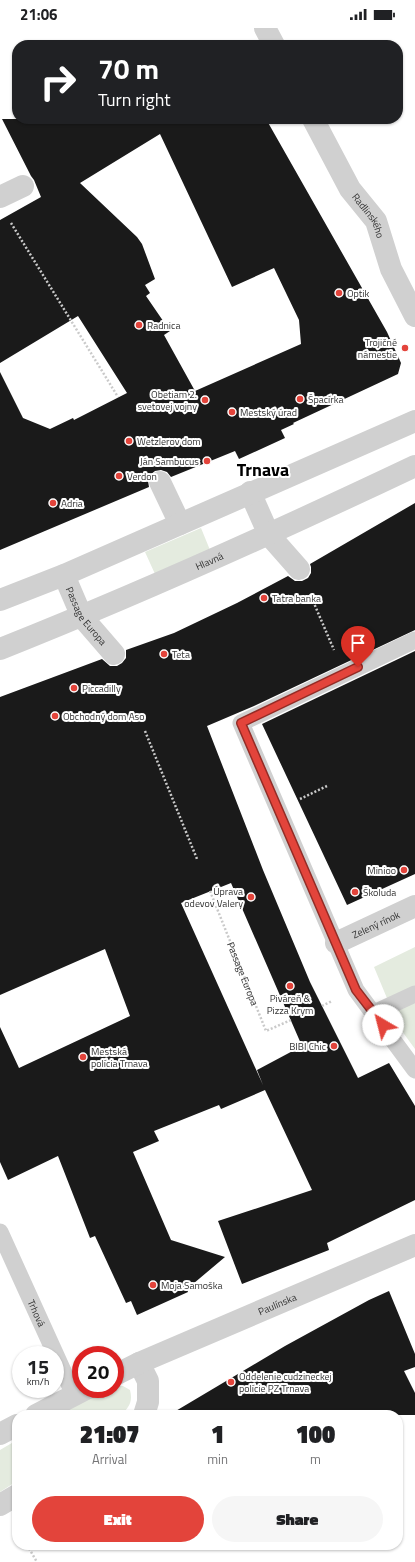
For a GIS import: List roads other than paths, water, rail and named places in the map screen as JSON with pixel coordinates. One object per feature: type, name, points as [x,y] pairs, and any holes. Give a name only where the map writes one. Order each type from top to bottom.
[{"type":"street","points":[[265,28],[271,40]]},
{"type":"street","name":"Radlinského","points":[[316,124],[350,189],[376,221],[391,269],[415,316]]},
{"type":"street","points":[[0,197],[23,186]]},
{"type":"street","points":[[0,600],[64,575],[250,492],[415,421]]},
{"type":"street","name":"Hlavná","points":[[0,649],[82,617],[269,535],[415,466]]},
{"type":"street","points":[[160,482],[180,524]]},
{"type":"street","points":[[250,492],[269,535],[299,570]]},
{"type":"street","name":"Passage Europa","points":[[64,575],[82,617],[114,654]]},
{"type":"street","name":"Zelený rínok","points":[[336,943],[415,906]]},
{"type":"street","name":"Paulínska","points":[[124,1370],[415,1245]]},
{"type":"street","points":[[139,1363],[148,1381],[148,1402],[146,1410]]},
{"type":"street","points":[[46,1410],[72,1396]]},
{"type":"street","points":[[0,1434],[12,1428]]},
{"type":"street","points":[[0,1505],[12,1498]]},
{"type":"lane","points":[[415,640],[241,723],[356,990],[415,1070]]},
{"type":"lane","points":[[374,1013],[415,994]]},
{"type":"lane","name":"Trhová","points":[[0,1232],[72,1376]]},
{"type":"place","name":"Optik","points":[[339,293]]},
{"type":"place","name":"Radnica","points":[[139,325]]},
{"type":"place","name":"Trojičné námestie","points":[[405,348]]},
{"type":"place","name":"Špacírka","points":[[300,399]]},
{"type":"place","name":"Obetiam 2. svetovej vojny","points":[[205,400]]},
{"type":"place","name":"Mestský úrad","points":[[232,412]]},
{"type":"place","name":"Wetzlerov dom","points":[[129,441]]},
{"type":"place","name":"Ján Sambucus","points":[[207,461]]},
{"type":"place","name":"Verdon","points":[[119,476]]},
{"type":"place","name":"Adria","points":[[53,503]]},
{"type":"place","name":"Tatra banka","points":[[264,598]]},
{"type":"place","name":"Teta","points":[[164,654]]},
{"type":"place","name":"Piccadilly","points":[[74,688]]},
{"type":"place","name":"Obchodný dom Aso","points":[[55,716]]},
{"type":"place","name":"Minioo","points":[[404,870]]},
{"type":"place","name":"Školuda","points":[[355,892]]},
{"type":"place","name":"Úprava odevov Valery","points":[[251,897]]},
{"type":"place","name":"Piváreň & Pizza Krym","points":[[290,986]]},
{"type":"place","name":"BIBI Chic","points":[[334,1046]]},
{"type":"place","name":"Mestská polícia Trnava","points":[[83,1057]]},
{"type":"place","name":"Moja Samoška","points":[[153,1285]]},
{"type":"place","name":"Oddelenie cudzineckej polície PZ Trnava","points":[[231,1382]]},
{"type":"district","name":"Trnava","points":[[263,469]]}]
